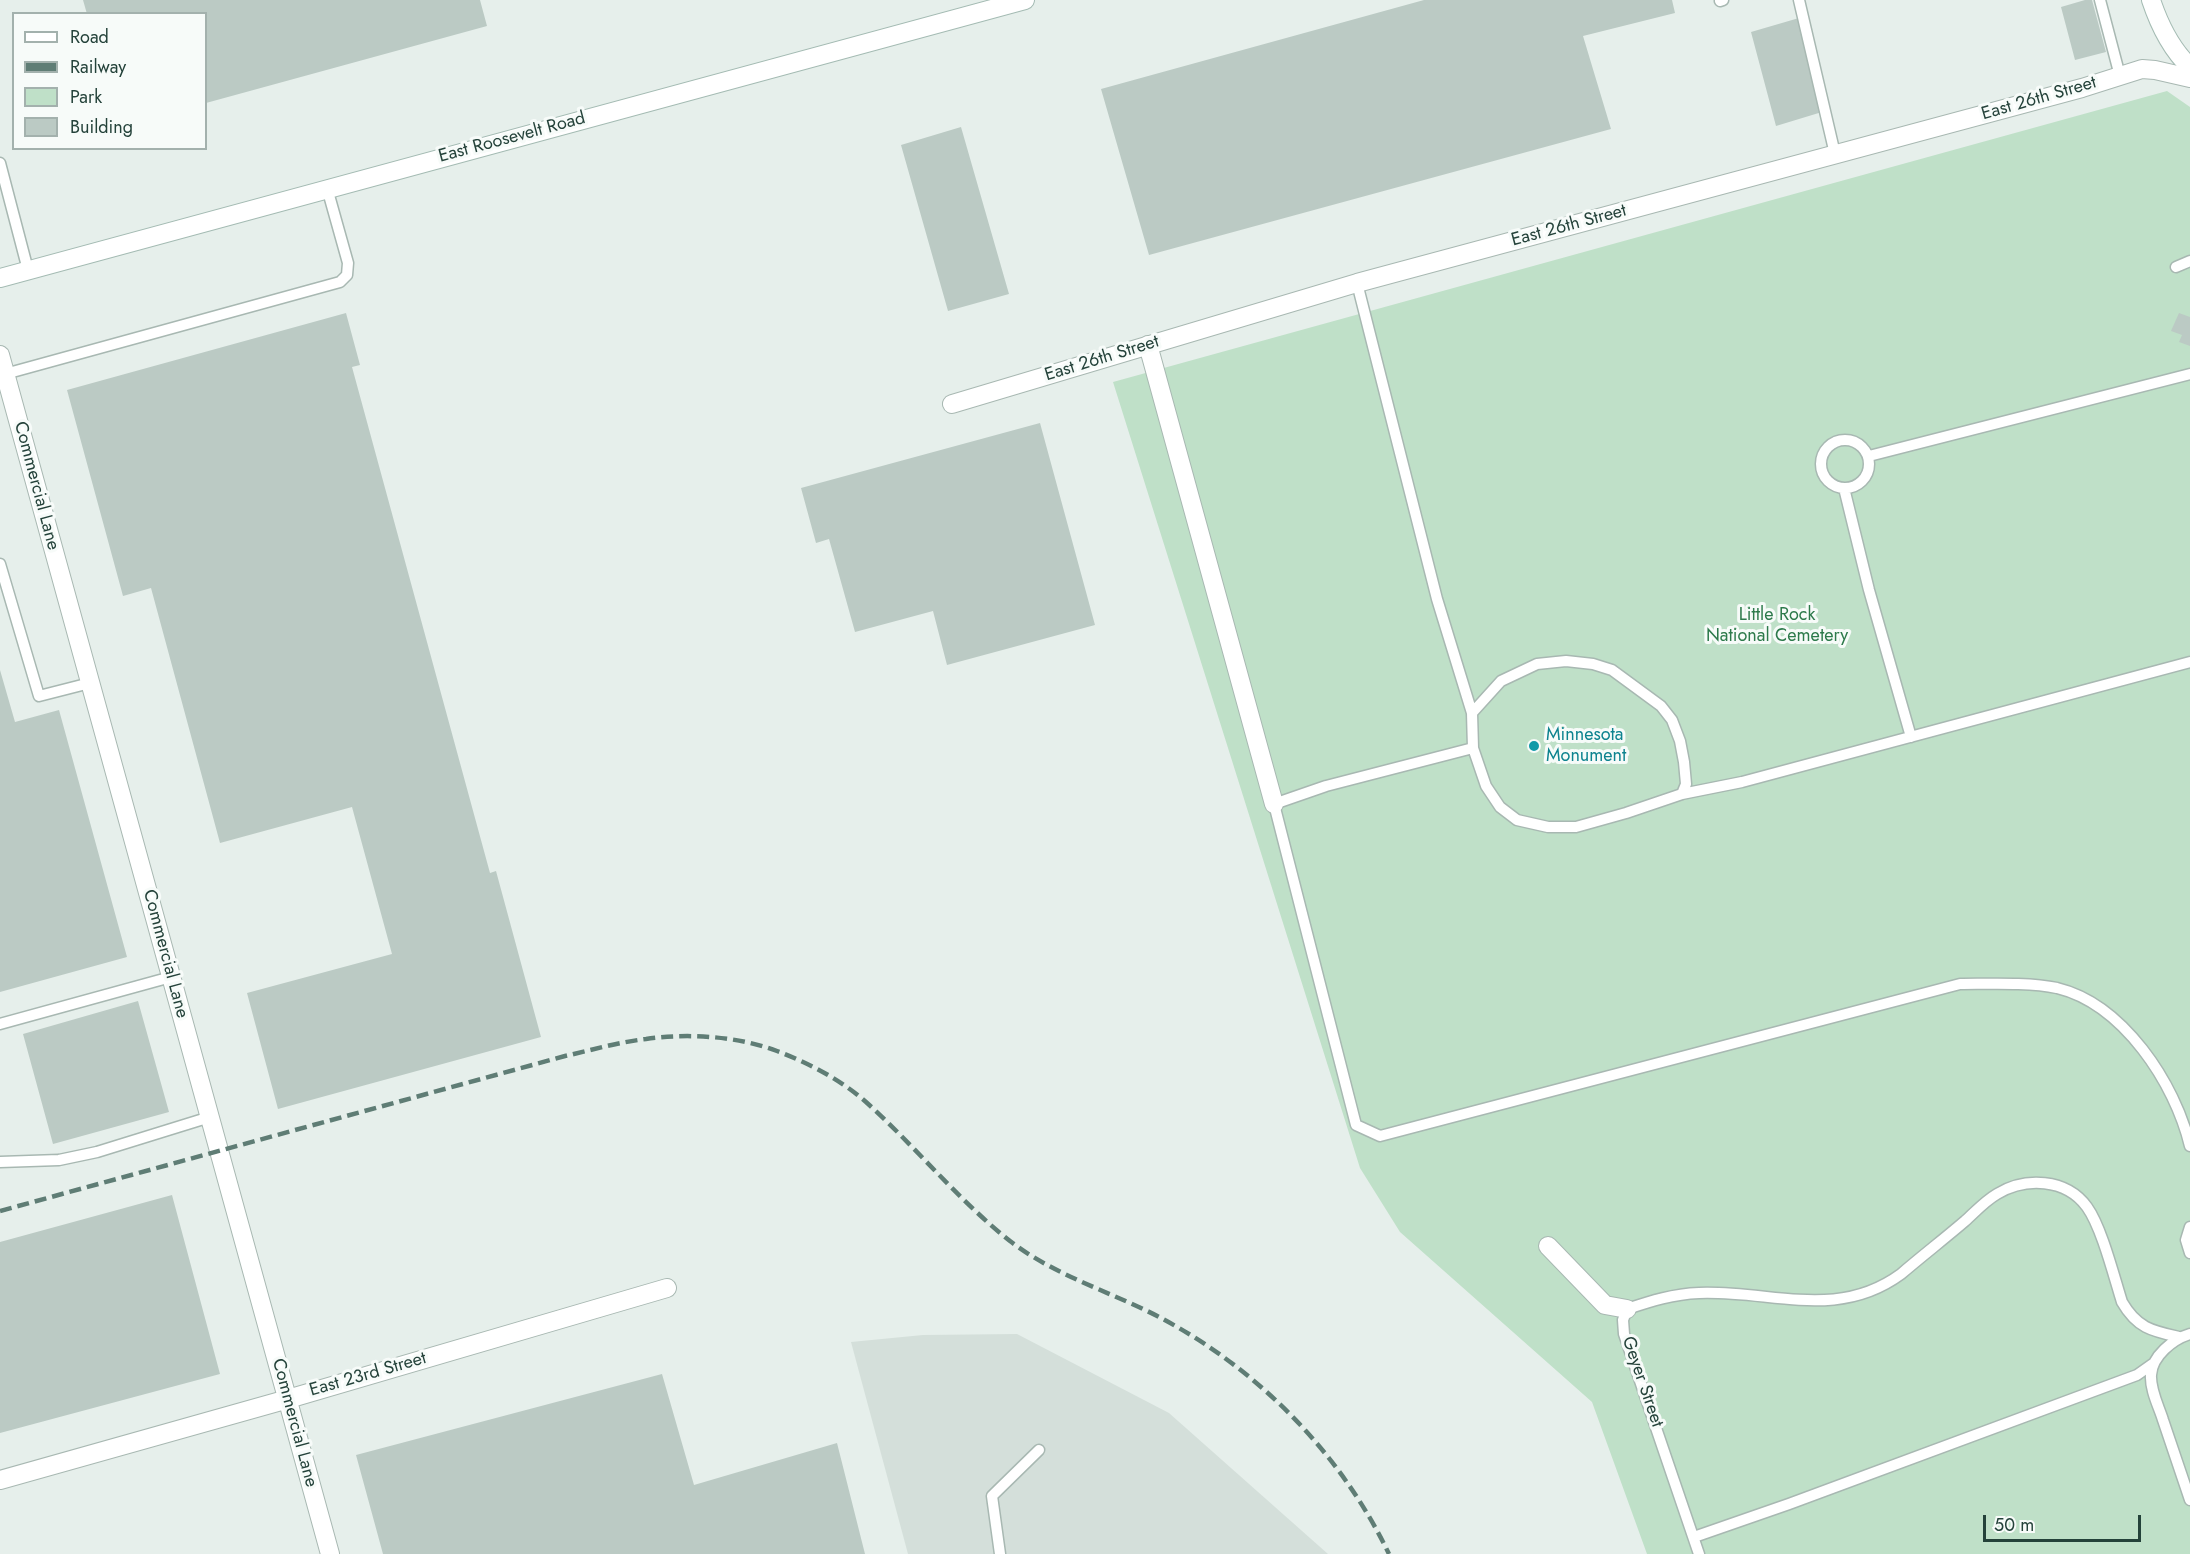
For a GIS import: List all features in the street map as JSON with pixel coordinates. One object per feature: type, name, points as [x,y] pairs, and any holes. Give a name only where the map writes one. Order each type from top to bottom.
[{"type":"street","name":"East Roosevelt Road","points":[[0,278],[1025,0]]},
{"type":"street","points":[[2151,0],[2156,16],[2169,41],[2190,67]]},
{"type":"street","name":"East 26th Street","points":[[952,404],[1357,283],[2082,88],[2142,69],[2190,78]]},
{"type":"street","points":[[1148,345],[1274,804]]},
{"type":"street","name":"Commercial Lane","points":[[0,355],[330,1554]]},
{"type":"street","points":[[1548,1246],[1605,1305],[1627,1309]]},
{"type":"street","name":"East 23rd Street","points":[[0,1480],[288,1399],[667,1287]]},
{"type":"lane","points":[[1798,0],[1836,154]]},
{"type":"lane","points":[[2100,0],[2120,76]]},
{"type":"lane","points":[[0,163],[28,270]]},
{"type":"lane","points":[[5,374],[340,282],[347,275],[348,263],[327,188]]},
{"type":"lane","points":[[2176,267],[2190,261]]},
{"type":"lane","points":[[1357,283],[1437,599],[1472,713],[1473,748],[1486,786],[1500,807],[1517,820],[1548,827],[1576,827],[1682,794],[1742,782],[2190,662]]},
{"type":"lane","points":[[1869,456],[2190,374]]},
{"type":"lane","points":[[1852,440],[1859,443],[1869,456],[1869,472],[1865,478],[1859,484],[1844,488],[1829,482],[1821,468],[1823,452],[1835,441],[1852,440]]},
{"type":"lane","points":[[1844,488],[1869,590],[1911,737]]},
{"type":"lane","points":[[0,564],[39,696],[90,683]]},
{"type":"lane","points":[[1472,713],[1501,681],[1537,664],[1566,661],[1593,664],[1612,670],[1660,706],[1672,720],[1680,741],[1684,762],[1686,784],[1682,794]]},
{"type":"lane","points":[[1473,748],[1326,786],[1274,804],[1356,1125],[1380,1136],[1960,984],[2004,984],[2057,988],[2095,1004],[2133,1036],[2166,1083],[2190,1146]]},
{"type":"lane","points":[[0,1024],[171,977]]},
{"type":"lane","points":[[0,1162],[59,1160],[88,1154],[210,1117]]},
{"type":"lane","points":[[1627,1309],[1667,1296],[1699,1293],[1821,1301],[1852,1298],[1869,1293],[1885,1286],[1901,1274],[1996,1195],[2017,1185],[2034,1181],[2061,1187],[2083,1202],[2094,1220],[2122,1302],[2137,1323],[2154,1332],[2185,1335]]},
{"type":"lane","points":[[2190,1227],[2186,1240],[2190,1253]]},
{"type":"lane","name":"Geyer Street","points":[[1627,1309],[1623,1320],[1624,1334],[1700,1554]]},
{"type":"lane","points":[[1694,1536],[1789,1504],[2137,1375],[2154,1363],[2165,1349],[2185,1335]]},
{"type":"lane","points":[[2154,1363],[2151,1376],[2155,1397],[2190,1500]]},
{"type":"lane","points":[[1000,1554],[992,1496],[1039,1450]]},
{"type":"shaded area","points":[[1017,1334],[1169,1413],[1328,1554],[908,1554],[851,1342],[923,1335]]},
{"type":"green space","name":"Little Rock National Cemetery","points":[[2167,91],[2190,107],[2190,1554],[1647,1554],[1592,1402],[1400,1232],[1360,1168],[1113,382]]},
{"type":"building","points":[[83,0],[480,0],[487,26],[207,103],[207,12],[86,12]]},
{"type":"building","points":[[1424,0],[1672,0],[1675,13],[1583,36],[1611,129],[1149,255],[1101,89]]},
{"type":"building","points":[[2092,0],[2106,52],[2075,60],[2061,7]]},
{"type":"building","points":[[1799,18],[1822,112],[1776,126],[1751,32]]},
{"type":"building","points":[[961,127],[1009,294],[948,311],[901,145]]},
{"type":"building","points":[[346,313],[360,365],[352,367],[490,873],[496,871],[541,1037],[278,1109],[247,993],[392,954],[352,807],[220,843],[151,588],[123,596],[67,390]]},
{"type":"building","points":[[2179,313],[2190,317],[2190,346],[2179,342],[2182,335],[2171,331]]},
{"type":"building","points":[[1040,423],[1095,625],[947,665],[933,611],[855,632],[829,539],[816,543],[801,488]]},
{"type":"building","points":[[0,670],[15,722],[59,710],[127,957],[0,992]]},
{"type":"building","points":[[138,1001],[169,1112],[53,1144],[23,1034]]},
{"type":"building","points":[[172,1195],[220,1374],[0,1433],[0,1242]]},
{"type":"building","points":[[662,1374],[694,1485],[837,1443],[865,1554],[383,1554],[356,1455]]},
{"type":"railway","points":[[0,1211],[606,1046],[636,1040],[679,1036],[712,1037],[746,1042],[801,1061],[835,1079],[856,1094],[991,1225],[1027,1253],[1065,1274],[1161,1318],[1197,1339],[1264,1389],[1322,1449],[1347,1482],[1389,1554]]},
{"type":"place","name":"Minnesota Monument","points":[[1534,746]]}]
